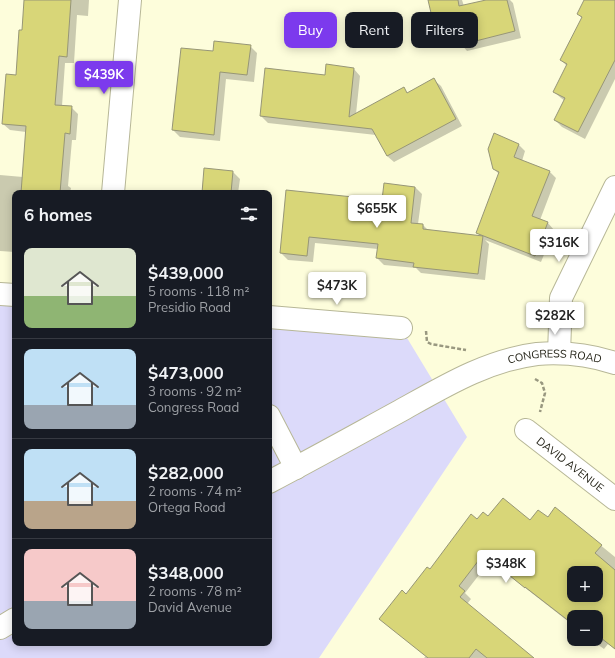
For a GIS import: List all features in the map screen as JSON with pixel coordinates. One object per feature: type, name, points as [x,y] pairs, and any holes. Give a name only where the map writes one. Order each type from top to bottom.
[{"type":"street","points":[[113,190],[130,0]]},
{"type":"street","points":[[559,353],[561,298],[615,187]]},
{"type":"street","points":[[0,294],[12,295]]},
{"type":"street","points":[[272,317],[402,328]]},
{"type":"street","name":"CONGRESS ROAD","points":[[272,480],[434,392],[494,364],[536,354],[559,353],[599,358],[615,363]]},
{"type":"street","points":[[272,422],[296,468]]},
{"type":"street","name":"DAVID AVENUE","points":[[526,430],[615,499]]},
{"type":"street","points":[[0,628],[12,622]]},
{"type":"path","points":[[402,328],[426,330],[427,342],[431,344],[468,350]]},
{"type":"path","points":[[526,430],[540,414],[545,393],[542,383],[533,379]]},
{"type":"shaded area","points":[[0,294],[12,295],[12,646],[272,646],[272,317],[401,328],[467,437],[319,658],[0,658]]},
{"type":"building","points":[[24,0],[71,0],[67,57],[59,56],[55,105],[72,106],[70,134],[65,133],[60,190],[21,190],[26,126],[2,124],[6,74],[16,75],[19,30],[22,30]]},
{"type":"building","points":[[428,0],[458,0],[459,6],[486,0],[507,0],[515,31],[478,40],[478,12],[431,12]]},
{"type":"building","points":[[584,0],[615,0],[615,60],[578,132],[554,120],[565,98],[553,92],[567,64],[560,60],[582,17],[577,14]]},
{"type":"building","points":[[214,41],[251,45],[247,75],[220,72],[214,135],[172,130],[181,48],[213,51]]},
{"type":"building","points":[[326,64],[354,68],[349,117],[404,87],[407,93],[434,78],[456,119],[387,156],[372,129],[260,116],[265,68],[325,75]]},
{"type":"building","points":[[494,133],[519,144],[514,157],[550,171],[532,216],[548,222],[535,256],[476,233],[499,172],[493,169],[488,149]]},
{"type":"building","points":[[204,168],[233,171],[231,190],[202,190]]},
{"type":"building","points":[[384,183],[415,187],[411,223],[423,224],[423,229],[483,236],[478,274],[413,267],[414,263],[376,258],[378,244],[309,237],[307,256],[280,253],[286,190],[382,200]]},
{"type":"building","points":[[503,498],[530,520],[538,510],[548,517],[555,507],[602,545],[595,553],[615,570],[615,649],[603,640],[603,610],[567,610],[567,620],[489,559],[488,561],[482,556],[459,586],[465,591],[460,597],[534,658],[487,658],[476,649],[469,658],[428,658],[379,619],[402,590],[406,594],[427,567],[430,569],[471,514],[477,519],[483,512],[488,516]]}]
